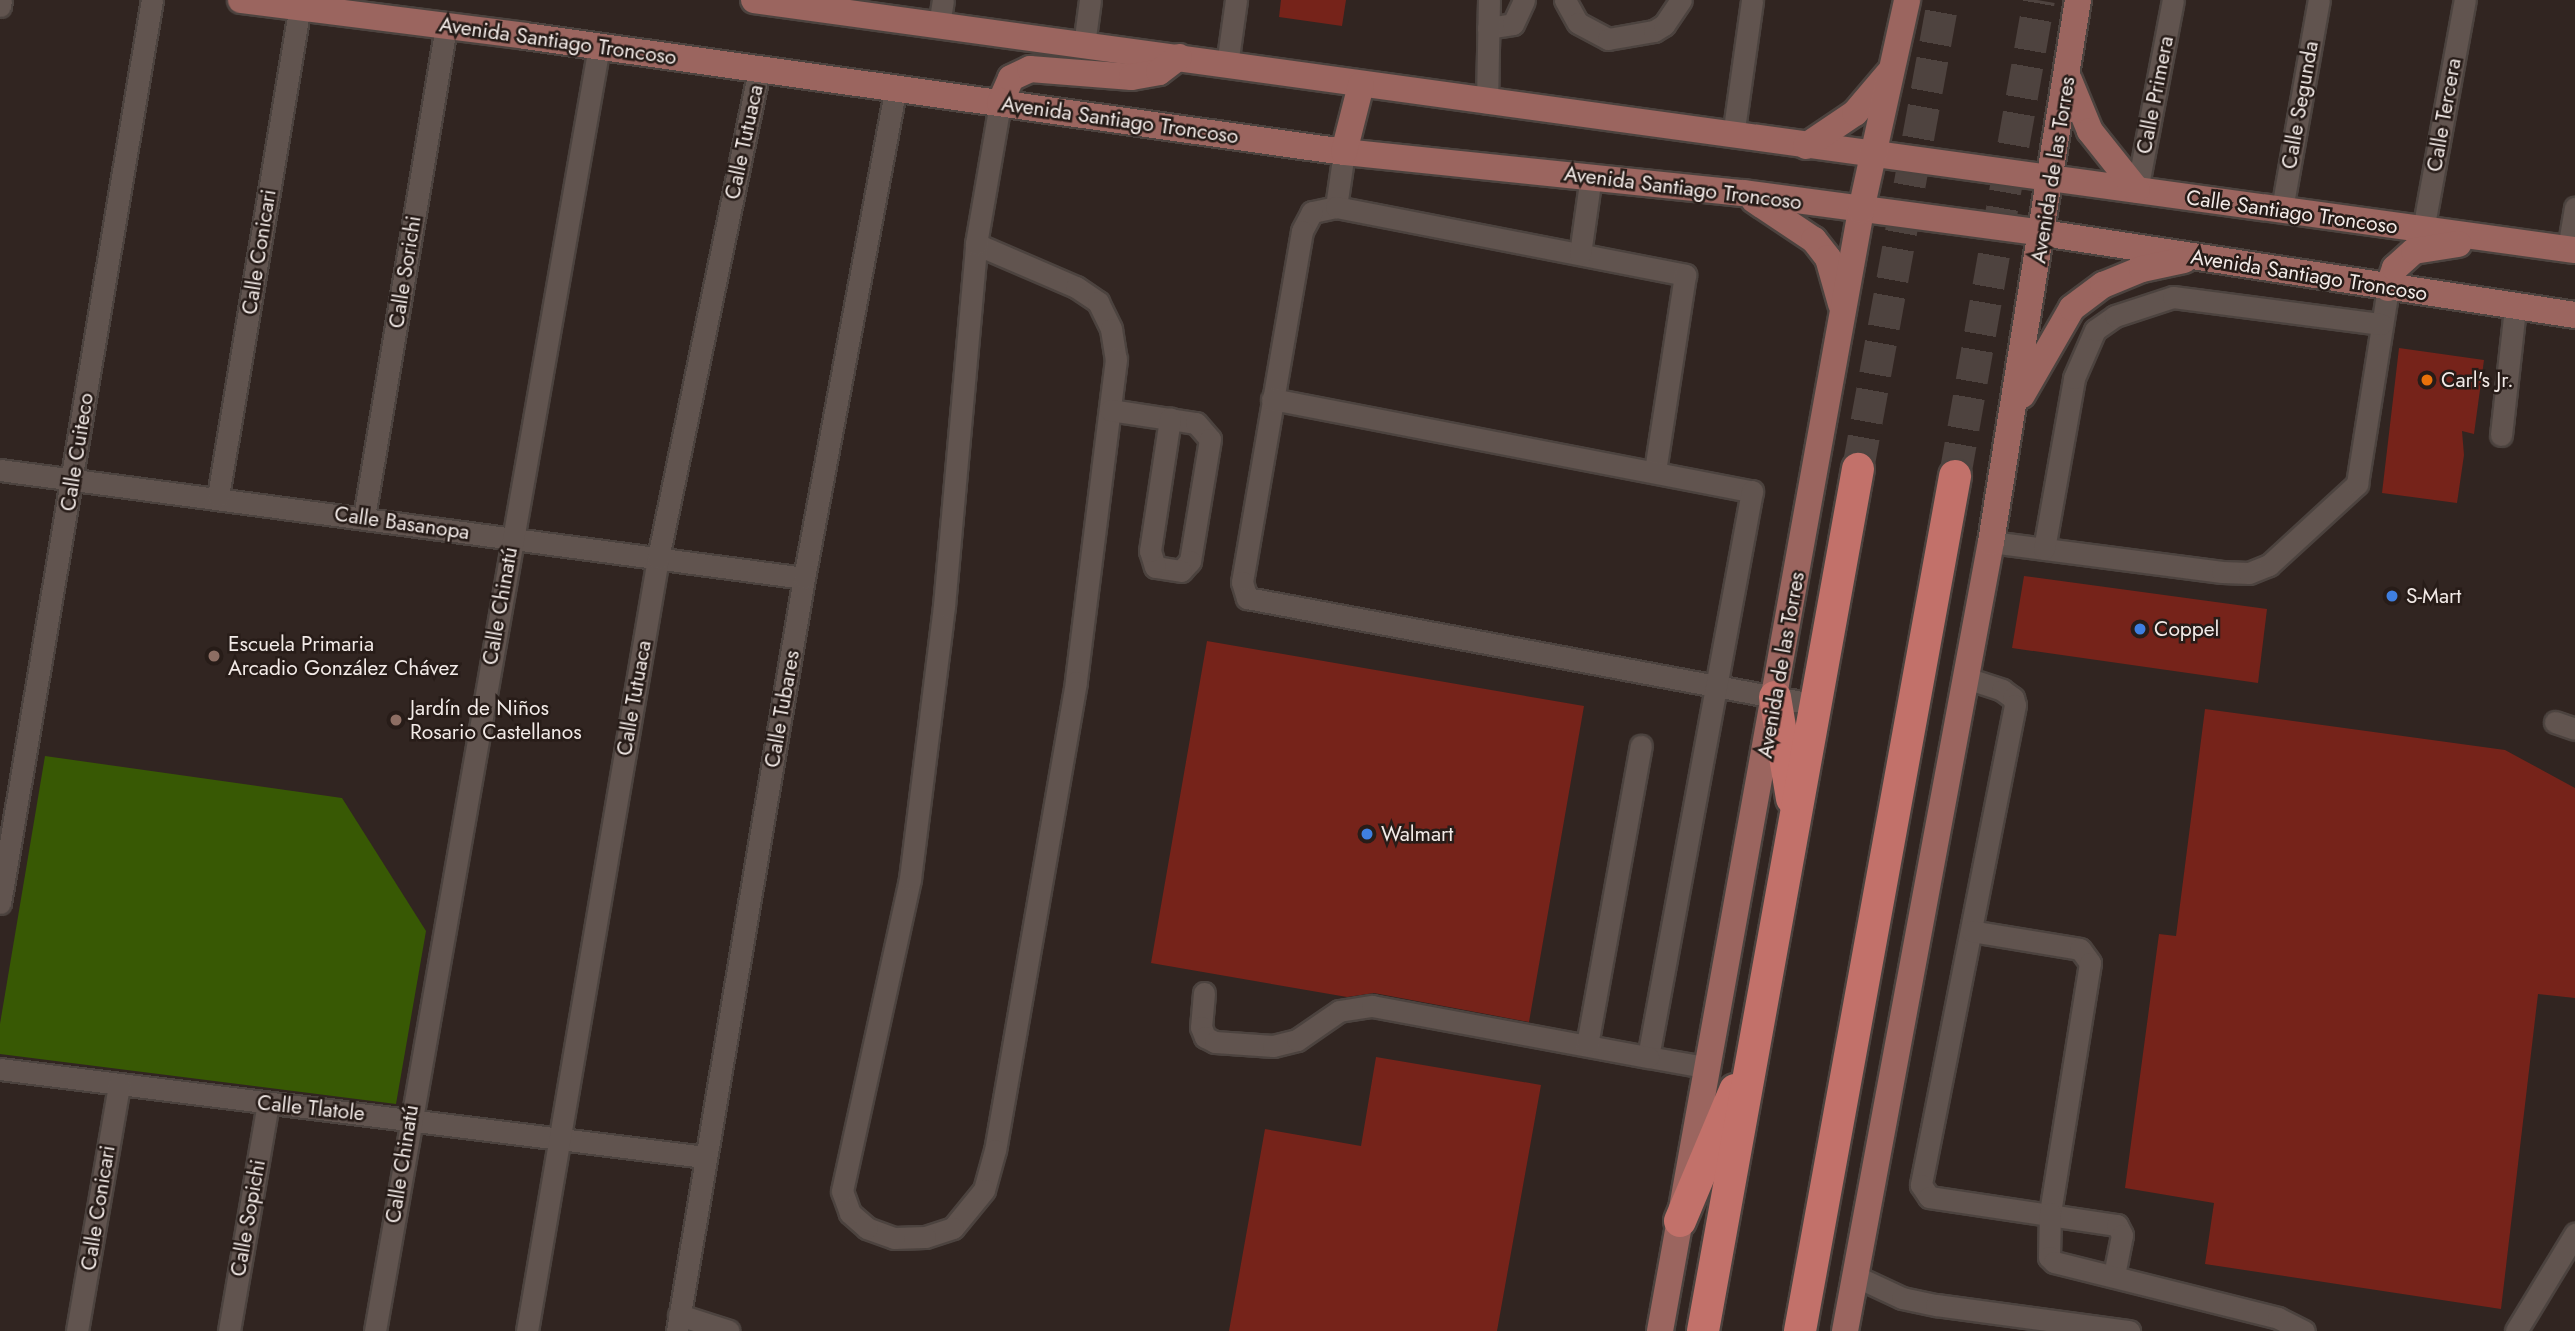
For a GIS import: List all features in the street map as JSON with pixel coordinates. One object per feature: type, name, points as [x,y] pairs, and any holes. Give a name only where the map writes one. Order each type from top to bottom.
[{"type":"highway","name":"Avenida de las Torres","points":[[1703,1331],[1858,469]]},
{"type":"highway","points":[[1800,1331],[1955,476]]},
{"type":"highway","points":[[1775,697],[1796,823]]},
{"type":"highway","points":[[1680,1221],[1758,1034]]},
{"type":"main road","name":"Avenida Santiago Troncoso","points":[[241,0],[599,46],[1343,152],[1744,193],[2043,233],[2515,308],[2575,315]]},
{"type":"main road","points":[[754,0],[941,13],[1084,45],[1874,155]]},
{"type":"main road","name":"Avenida de las Torres","points":[[1660,1331],[1861,210],[1907,0]]},
{"type":"main road","name":"Avenida de las Torres","points":[[1845,1331],[1991,542],[2053,179],[2078,0]]},
{"type":"main road","points":[[1000,103],[1011,78],[1030,69],[1132,77],[1159,72],[1179,57]]},
{"type":"main road","points":[[1806,146],[1855,113],[1893,66]]},
{"type":"main road","points":[[2068,76],[2090,131],[2137,190]]},
{"type":"main road","points":[[1343,152],[1361,85]]},
{"type":"main road","name":"Calle Santiago Troncoso","points":[[1874,155],[2571,250]]},
{"type":"main road","points":[[1744,193],[1795,224],[1828,258],[1838,282],[1843,322]]},
{"type":"main road","points":[[2388,288],[2395,268],[2414,251],[2509,242]]},
{"type":"main road","points":[[2011,415],[2072,308],[2103,285],[2142,269],[2202,257]]},
{"type":"street","points":[[0,6],[1,0]]},
{"type":"street","name":"Calle Cuiteco","points":[[0,903],[152,0]]},
{"type":"street","points":[[1084,45],[1090,0]]},
{"type":"street","points":[[1227,65],[1236,0]]},
{"type":"street","points":[[1487,103],[1489,0]]},
{"type":"street","points":[[1488,28],[1513,24],[1524,0]]},
{"type":"street","points":[[1565,0],[1578,23],[1608,39],[1654,31],[1664,25],[1681,0]]},
{"type":"street","points":[[1733,136],[1752,0]]},
{"type":"street","name":"Calle Primera","points":[[2137,190],[2173,0]]},
{"type":"street","name":"Calle Segunda","points":[[2282,209],[2319,0]]},
{"type":"street","name":"Calle Tercera","points":[[2423,230],[2465,0]]},
{"type":"street","name":"Calle Conicari","points":[[218,496],[300,8]]},
{"type":"street","name":"Calle Sorichi","points":[[364,517],[446,26]]},
{"type":"street","name":"Calle Chinatú","points":[[375,1331],[409,1117],[599,46]]},
{"type":"street","name":"Calle Tutuaca","points":[[527,1331],[658,558],[759,69]]},
{"type":"street","name":"Calle Tubares","points":[[678,1323],[804,578],[896,88]]},
{"type":"street","points":[[976,244],[1076,287],[1098,302],[1111,329],[1116,359],[1076,682],[995,1150],[984,1189],[953,1228],[925,1237],[894,1238],[867,1228],[850,1213],[842,1191],[910,879],[944,606],[976,244],[1000,103]]},
{"type":"street","points":[[1336,207],[1343,152]]},
{"type":"street","points":[[1580,254],[1591,176]]},
{"type":"street","points":[[1655,470],[1686,278],[1580,254],[1336,207],[1312,212],[1302,231],[1272,399],[1242,582],[1247,598],[1817,705]]},
{"type":"street","points":[[2571,250],[2575,208]]},
{"type":"street","points":[[1991,542],[2222,572],[2249,573],[2269,565],[2357,484],[2388,288]]},
{"type":"street","points":[[2044,549],[2074,378],[2095,330],[2115,316],[2173,297],[2381,324]]},
{"type":"street","points":[[2501,435],[2515,308]]},
{"type":"street","points":[[1272,399],[1655,470],[1752,491],[1648,1057]]},
{"type":"street","points":[[1111,410],[1170,419],[1196,423],[1210,439],[1190,561],[1181,571],[1156,567],[1150,551],[1170,419]]},
{"type":"street","name":"Calle Basanopa","points":[[0,470],[218,496],[804,578]]},
{"type":"street","points":[[1966,678],[2002,690],[2013,698],[2015,705],[1922,1185],[1928,1197],[2117,1224],[2122,1234],[2115,1275]]},
{"type":"street","points":[[1587,1045],[1642,746]]},
{"type":"street","points":[[1971,931],[2080,949],[2088,955],[2046,1253],[2054,1262],[2115,1275],[2278,1318],[2304,1331]]},
{"type":"street","points":[[1204,993],[1201,1027],[1205,1037],[1215,1042],[1273,1046],[1297,1040],[1339,1011],[1372,1006],[1706,1067]]},
{"type":"street","name":"Calle Tlatole","points":[[0,1069],[268,1104],[409,1117],[705,1157]]},
{"type":"street","name":"Calle Conicari","points":[[78,1331],[118,1085]]},
{"type":"street","name":"Calle Sopichi","points":[[229,1331],[268,1104]]},
{"type":"street","points":[[2516,1331],[2575,1234]]},
{"type":"street","points":[[1855,1276],[1880,1289],[1925,1303],[2038,1324],[2129,1331]]},
{"type":"street","points":[[678,1323],[729,1331]]},
{"type":"green space","points":[[45,756],[342,798],[426,931],[396,1104],[0,1054],[0,1024]]},
{"type":"building","points":[[1281,0],[1346,0],[1342,26],[1279,17]]},
{"type":"building","points":[[2399,348],[2484,360],[2474,434],[2462,431],[2464,455],[2457,503],[2382,493]]},
{"type":"building","name":"Coppel","points":[[2024,576],[2267,609],[2258,683],[2012,648]]},
{"type":"building","name":"Walmart","points":[[1207,641],[1584,706],[1529,1022],[1374,993],[1347,997],[1151,963]]},
{"type":"building","points":[[2205,709],[2505,750],[2575,788],[2575,998],[2538,994],[2501,1309],[2205,1264],[2214,1203],[2125,1188],[2159,934],[2176,936]]},
{"type":"building","points":[[1376,1057],[1541,1085],[1497,1331],[1229,1331],[1265,1129],[1361,1146]]},
{"type":"tunnel","points":[[1858,469],[1943,0]]},
{"type":"tunnel","points":[[1955,476],[2039,0]]},
{"type":"place","name":"Carl's Jr.","points":[[2427,380]]},
{"type":"place","name":"S-Mart","points":[[2392,596]]},
{"type":"place","name":"Coppel","points":[[2140,629]]},
{"type":"place","name":"Escuela Primaria Arcadio González Chávez","points":[[214,656]]},
{"type":"place","name":"Jardín de Niños Rosario Castellanos","points":[[396,720]]},
{"type":"place","name":"Walmart","points":[[1367,834]]}]
